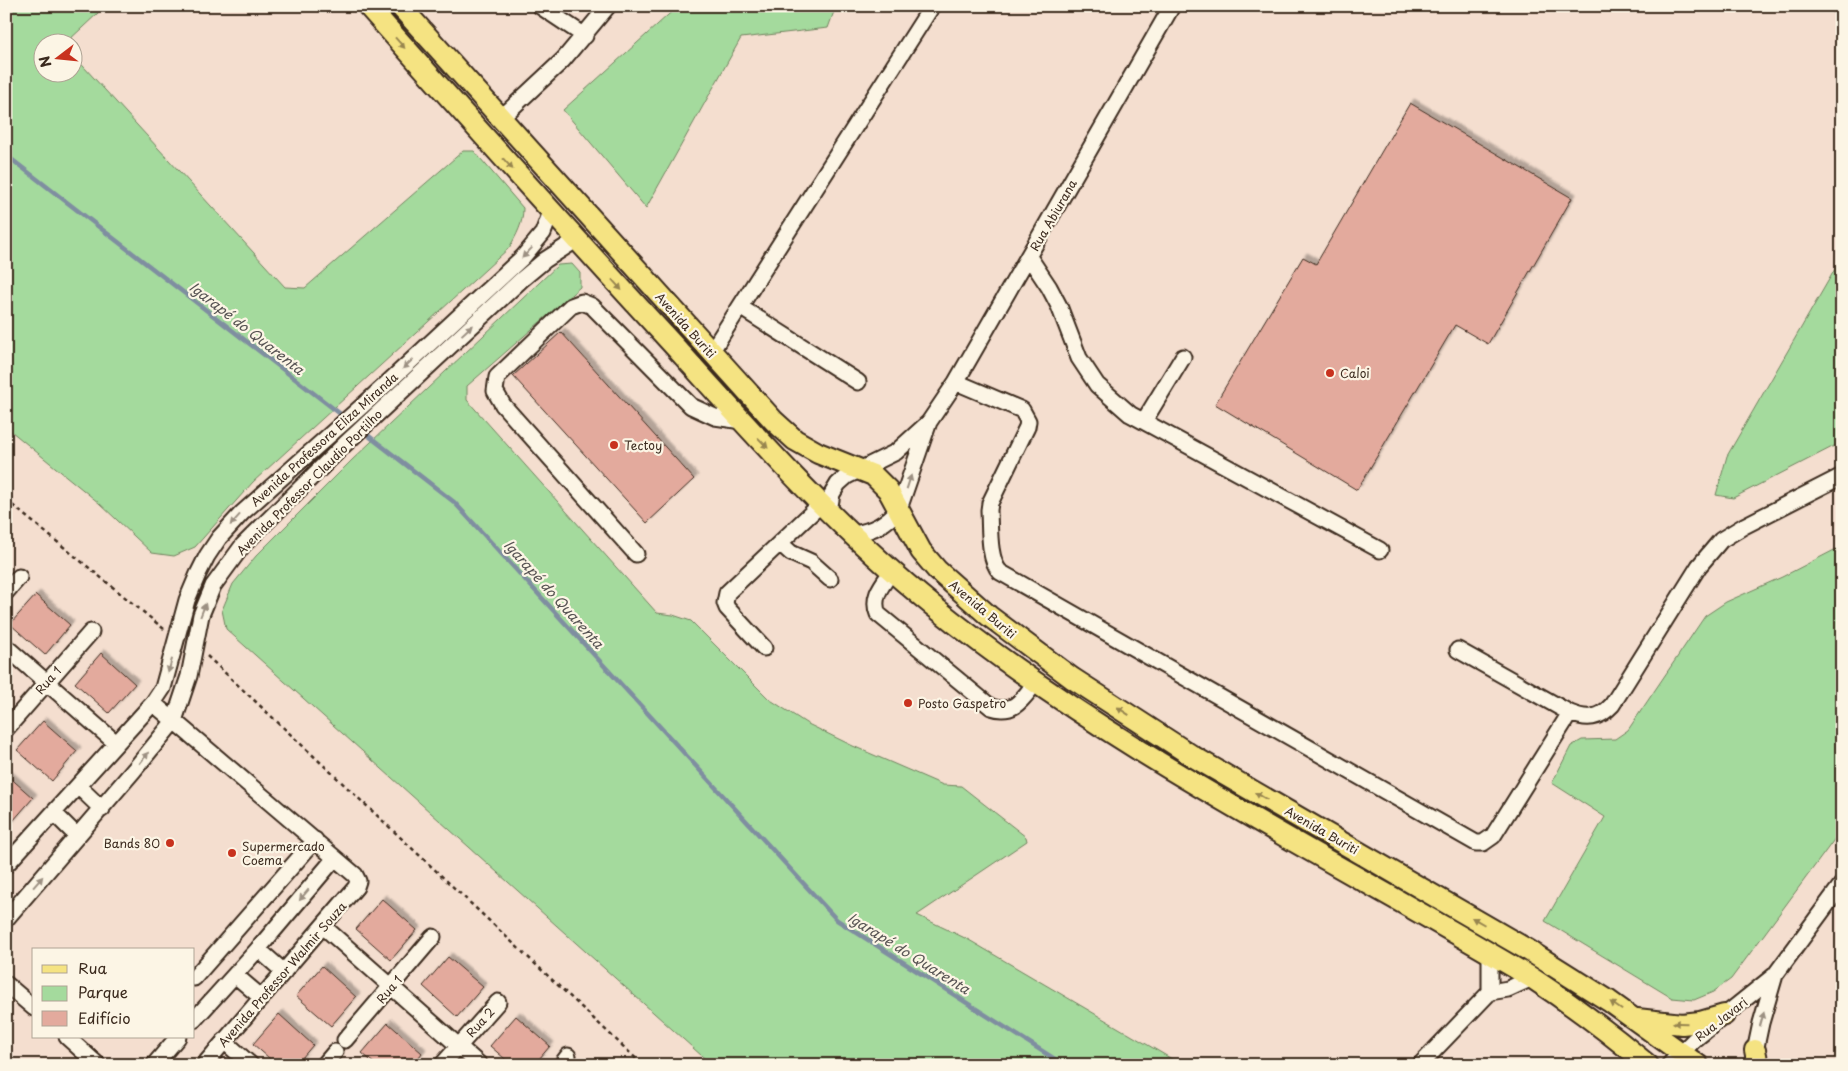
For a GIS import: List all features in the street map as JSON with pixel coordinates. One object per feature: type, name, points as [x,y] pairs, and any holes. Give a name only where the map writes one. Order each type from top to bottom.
[{"type":"main road","name":"Avenida Buriti","points":[[368,6],[576,240],[742,421],[825,507],[892,571],[971,636],[1130,746],[1532,978],[1617,1038],[1648,1065]]},
{"type":"main road","name":"Avenida Buriti","points":[[400,6],[774,421],[795,440],[818,453],[873,475],[888,490],[921,552],[937,570],[989,616],[1072,678],[1194,757],[1528,950],[1609,1000],[1635,1019],[1675,1058],[1698,1065]]},
{"type":"main road","points":[[1635,1019],[1682,1024],[1700,1022],[1724,1015]]},
{"type":"street","points":[[540,6],[585,36]]},
{"type":"street","points":[[500,119],[563,60],[585,36],[608,6]]},
{"type":"street","points":[[710,352],[932,6]]},
{"type":"street","name":"Rua Abiurana","points":[[853,534],[868,532],[879,527],[889,521],[899,509],[930,422],[956,382],[1029,257],[1172,6]]},
{"type":"street","name":"Avenida Professora Eliza Miranda","points":[[153,703],[163,688],[187,600],[207,556],[219,538],[242,513],[337,429],[375,405],[523,257],[543,233],[551,212]]},
{"type":"street","name":"Avenida Professor Claudio Portilho","points":[[7,915],[102,809],[174,720],[189,676],[201,614],[214,586],[243,545],[344,444],[375,405],[545,260],[576,240]]},
{"type":"street","points":[[1029,257],[1059,306],[1079,358],[1096,385],[1130,414],[1380,550]]},
{"type":"street","points":[[636,554],[503,405],[495,391],[497,377],[571,306],[582,302],[592,306],[691,406],[714,417],[742,421]]},
{"type":"street","points":[[740,307],[858,382]]},
{"type":"street","points":[[1144,421],[1183,357]]},
{"type":"street","points":[[956,382],[1022,410],[1028,421],[1027,427],[990,503],[992,556],[1000,572],[1476,843],[1488,841],[1492,836],[1570,713]]},
{"type":"street","name":"Rua Abiurana","points":[[825,507],[838,484],[860,469],[896,452],[930,422]]},
{"type":"street","points":[[1458,650],[1570,713],[1590,719],[1598,716],[1612,705],[1699,566],[1721,540],[1744,526],[1842,476]]},
{"type":"street","points":[[764,648],[728,608],[725,598],[727,593],[780,542],[825,507]]},
{"type":"street","points":[[780,542],[791,552],[811,562],[830,579]]},
{"type":"street","points":[[892,571],[877,594],[875,601],[878,614],[991,707],[999,710],[1014,707],[1036,682]]},
{"type":"street","points":[[6,592],[19,577]]},
{"type":"street","name":"Rua 1","points":[[6,729],[91,632]]},
{"type":"street","points":[[6,647],[116,743]]},
{"type":"street","points":[[8,859],[54,813],[153,703],[315,840],[335,858],[258,949],[195,1019]]},
{"type":"street","points":[[78,786],[102,809]]},
{"type":"street","points":[[54,813],[78,836]]},
{"type":"street","points":[[195,977],[315,840]]},
{"type":"street","name":"Avenida Professor Walmir Souza","points":[[204,1065],[356,887],[358,881],[356,875],[335,858]]},
{"type":"street","name":"Rua Javari","points":[[1675,1058],[1724,1015],[1775,975],[1842,884]]},
{"type":"street","points":[[324,926],[480,1065]]},
{"type":"street","name":"Rua 1","points":[[324,1065],[433,937]]},
{"type":"street","points":[[258,949],[284,972]]},
{"type":"street","points":[[1490,953],[1490,992]]},
{"type":"street","points":[[235,975],[262,998]]},
{"type":"street","name":"Rua Javari","points":[[1755,1060],[1775,975]]},
{"type":"street","points":[[1420,1065],[1490,992],[1508,989],[1532,978]]},
{"type":"street","points":[[6,984],[32,1006]]},
{"type":"street","name":"Rua 2","points":[[442,1065],[498,1002]]},
{"type":"street","points":[[68,1038],[98,1065]]},
{"type":"street","points":[[160,1063],[177,1038]]},
{"type":"street","points":[[224,1041],[251,1065]]},
{"type":"path","points":[[6,500],[177,639]]},
{"type":"path","points":[[195,645],[643,1065]]},
{"type":"green space","points":[[6,6],[98,6],[98,13],[78,32],[32,32],[32,82],[82,82],[82,65],[285,287],[305,288],[463,151],[474,151],[523,208],[521,224],[509,248],[253,482],[195,547],[174,556],[152,553],[99,503],[6,427]]},
{"type":"green space","points":[[678,6],[836,6],[828,28],[741,38],[646,208],[563,110]]},
{"type":"green space","points":[[1842,257],[1842,442],[1733,498],[1716,495],[1727,456]]},
{"type":"green space","points":[[572,264],[580,273],[580,287],[467,386],[467,400],[657,613],[673,615],[691,621],[769,699],[806,723],[853,746],[943,785],[961,786],[1026,837],[1027,841],[917,915],[969,940],[1182,1065],[712,1065],[226,629],[222,610],[233,584],[256,556],[352,460],[558,265]]},
{"type":"green space","points":[[1842,546],[1842,829],[1731,979],[1713,992],[1694,1000],[1672,998],[1545,921],[1605,817],[1552,783],[1571,746],[1582,740],[1615,739],[1628,730],[1705,616],[1726,602],[1782,577]]},
{"type":"building","points":[[1410,103],[1572,198],[1488,344],[1455,325],[1357,490],[1215,404],[1303,257],[1316,264]]},
{"type":"building","points":[[561,332],[694,479],[647,523],[513,376]]},
{"type":"building","points":[[36,595],[70,625],[45,655],[10,624]]},
{"type":"building","points":[[101,653],[135,684],[109,713],[75,683]]},
{"type":"building","points":[[43,721],[77,751],[52,781],[17,750]]},
{"type":"building","points":[[6,774],[33,798],[6,829]]},
{"type":"building","points":[[382,899],[417,930],[391,960],[356,929]]},
{"type":"building","points":[[448,957],[483,987],[457,1017],[423,986]]},
{"type":"building","points":[[322,966],[356,997],[331,1026],[296,996]]},
{"type":"building","points":[[279,1014],[313,1045],[296,1065],[277,1065],[253,1044]]},
{"type":"building","points":[[516,1016],[550,1046],[534,1065],[512,1065],[490,1046]]},
{"type":"building","points":[[388,1023],[422,1053],[413,1065],[405,1058],[399,1065],[376,1065],[362,1053]]},
{"type":"waterway","name":"Igarapé do Quarenta","points":[[6,155],[454,502],[837,920],[1064,1065]]},
{"type":"place","name":"Caloi","points":[[1330,373]]},
{"type":"place","name":"Tectoy","points":[[614,445]]},
{"type":"place","name":"Posto Gaspetro","points":[[908,703]]},
{"type":"place","name":"Bands 80","points":[[170,843]]},
{"type":"place","name":"Supermercado Coema","points":[[232,853]]}]
